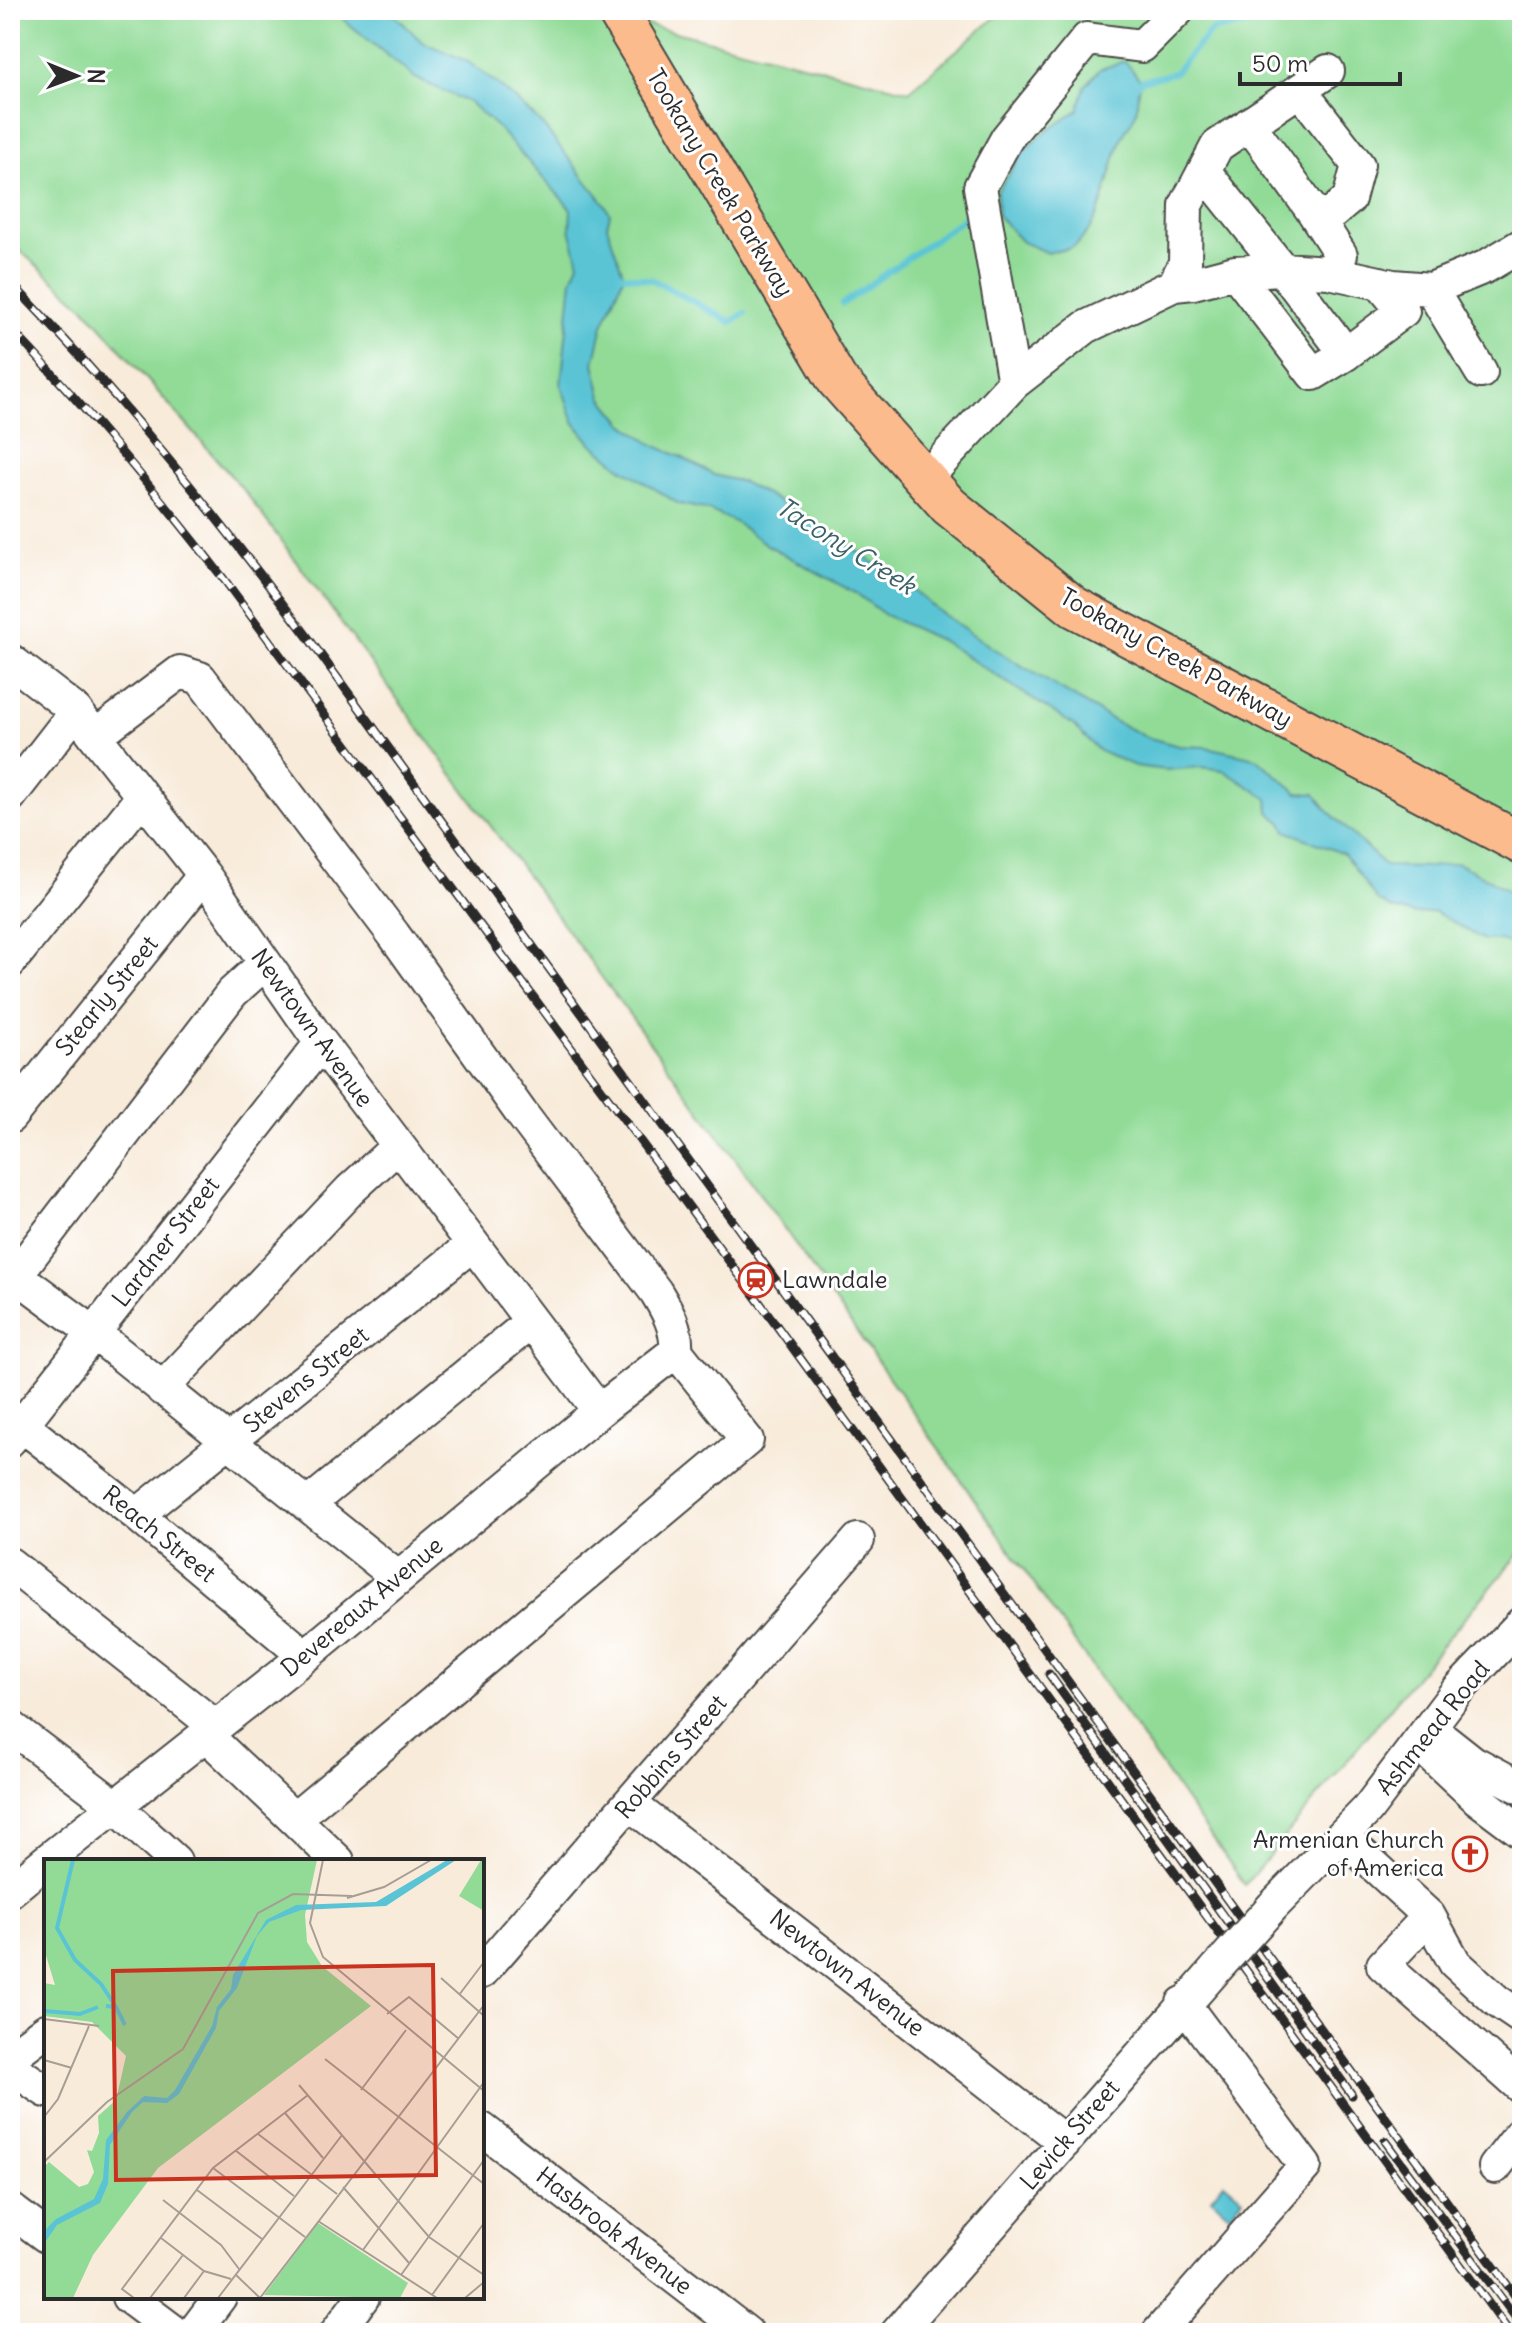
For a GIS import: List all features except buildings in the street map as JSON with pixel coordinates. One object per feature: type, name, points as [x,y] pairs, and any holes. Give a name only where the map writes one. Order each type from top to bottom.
[{"type":"main road","name":"Tookany Creek Parkway","points":[[617,10],[837,380],[949,506],[1074,607],[1522,844]]},
{"type":"street","points":[[1014,383],[980,187],[1007,138],[1087,39],[1142,46],[1178,10]]},
{"type":"street","points":[[1174,285],[1185,263],[1186,205],[1217,146],[1328,71]]},
{"type":"street","points":[[1300,90],[1358,165],[1349,199],[1330,215],[1314,213]]},
{"type":"street","points":[[1249,124],[1341,255],[1329,272]]},
{"type":"street","points":[[1204,171],[1346,354]]},
{"type":"street","points":[[925,479],[1014,383],[1086,327],[1174,285],[1235,272],[1282,269],[1329,272],[1380,283],[1431,289],[1485,267],[1522,245]]},
{"type":"street","points":[[1235,272],[1313,374],[1346,354],[1403,311],[1380,283]]},
{"type":"street","points":[[1431,289],[1481,372]]},
{"type":"street","name":"Newtown Avenue","points":[[10,660],[85,724],[204,875],[321,1043],[599,1411]]},
{"type":"street","points":[[10,796],[85,724],[180,672],[200,678],[394,935],[521,1113],[656,1292],[677,1338],[676,1351],[747,1440],[294,1819]]},
{"type":"street","points":[[10,962],[142,797]]},
{"type":"street","name":"Stearly Street","points":[[10,1117],[204,875]]},
{"type":"street","points":[[265,963],[232,993],[13,1273],[94,1333],[397,1577]]},
{"type":"street","name":"Lardner Street","points":[[14,1427],[94,1333],[321,1043]]},
{"type":"street","points":[[162,1389],[350,1190],[398,1146]]},
{"type":"street","name":"Stevens Street","points":[[137,1515],[473,1244]]},
{"type":"street","points":[[307,1505],[531,1322]]},
{"type":"street","name":"Devereaux Avenue","points":[[54,1859],[114,1805],[305,1656],[397,1577],[676,1351]]},
{"type":"street","name":"Reach Street","points":[[14,1427],[137,1515],[305,1656]]},
{"type":"street","name":"Robbins Street","points":[[484,1970],[858,1540]]},
{"type":"street","points":[[10,1564],[210,1730],[336,1859]]},
{"type":"street","name":"Ashmead Road","points":[[1244,1937],[1367,1810],[1457,1691],[1522,1623]]},
{"type":"street","points":[[15,1736],[114,1805],[173,1859]]},
{"type":"street","points":[[1424,1736],[1522,1788]]},
{"type":"street","points":[[1424,1736],[1478,1799],[1522,1832]]},
{"type":"street","name":"Newtown Avenue","points":[[630,1804],[1065,2142]]},
{"type":"street","points":[[1342,1836],[1429,1916],[1455,1963],[1497,2001],[1522,2018]]},
{"type":"street","points":[[1429,1916],[1383,1965],[1522,2088]]},
{"type":"street","name":"Levick Street","points":[[897,2333],[1244,1937]]},
{"type":"street","points":[[1158,2333],[1305,2166],[1183,2003]]},
{"type":"street","points":[[10,2057],[44,2032]]},
{"type":"street","points":[[10,2067],[44,2090]]},
{"type":"street","name":"Hasbrook Avenue","points":[[484,2131],[747,2333]]},
{"type":"street","points":[[1495,2167],[1522,2132]]},
{"type":"street","points":[[10,2209],[44,2234]]},
{"type":"street","points":[[131,2299],[176,2333]]},
{"type":"street","points":[[193,2333],[218,2299]]},
{"type":"street","points":[[336,2333],[362,2299]]},
{"type":"green space","points":[[10,10],[588,10],[909,91],[1004,10],[1522,10],[1522,1551],[1245,1885],[739,1164],[246,493],[84,307],[10,242]]},
{"type":"water","name":"Tacony Creek","points":[[332,10],[390,10],[422,42],[467,61],[540,122],[605,204],[610,214],[607,226],[624,276],[603,325],[594,363],[602,397],[623,423],[652,444],[714,475],[742,482],[799,512],[913,589],[937,610],[994,649],[1116,722],[1146,737],[1179,746],[1206,747],[1256,758],[1298,793],[1315,794],[1331,814],[1385,866],[1429,867],[1457,863],[1489,879],[1522,900],[1522,947],[1499,940],[1484,940],[1435,912],[1415,914],[1392,909],[1377,900],[1344,854],[1286,831],[1269,812],[1268,799],[1223,770],[1201,767],[1165,770],[1135,766],[1099,751],[1073,725],[944,642],[885,615],[857,594],[767,545],[735,522],[709,510],[679,504],[620,467],[591,443],[574,422],[561,385],[572,279],[579,263],[570,229],[571,209],[497,127],[470,103],[415,78]]},
{"type":"water","points":[[1125,61],[1141,81],[1137,108],[1121,140],[1094,221],[1074,247],[1048,253],[1022,242],[998,216],[997,192],[1025,150],[1078,110],[1085,86],[1100,69]]},
{"type":"water","points":[[1224,2182],[1243,2198],[1229,2214],[1211,2198]]},
{"type":"waterway","points":[[1136,86],[1141,81],[1174,73],[1212,30],[1266,22],[1267,10]]},
{"type":"waterway","points":[[1266,22],[1288,10]]},
{"type":"waterway","points":[[842,304],[975,211]]},
{"type":"waterway","points":[[617,274],[653,280],[731,322],[745,313]]},
{"type":"railway","points":[[10,282],[89,366],[164,454],[307,636],[1522,2305]]},
{"type":"railway","points":[[10,328],[120,450],[223,578],[763,1307],[1510,2333]]},
{"type":"railway","points":[[1049,1674],[1352,2095]]},
{"type":"railway","points":[[1385,2141],[1522,2326]]},
{"type":"place","name":"Lawndale","points":[[756,1280]]},
{"type":"place","name":"Armenian Church of America","points":[[1470,1854]]}]
